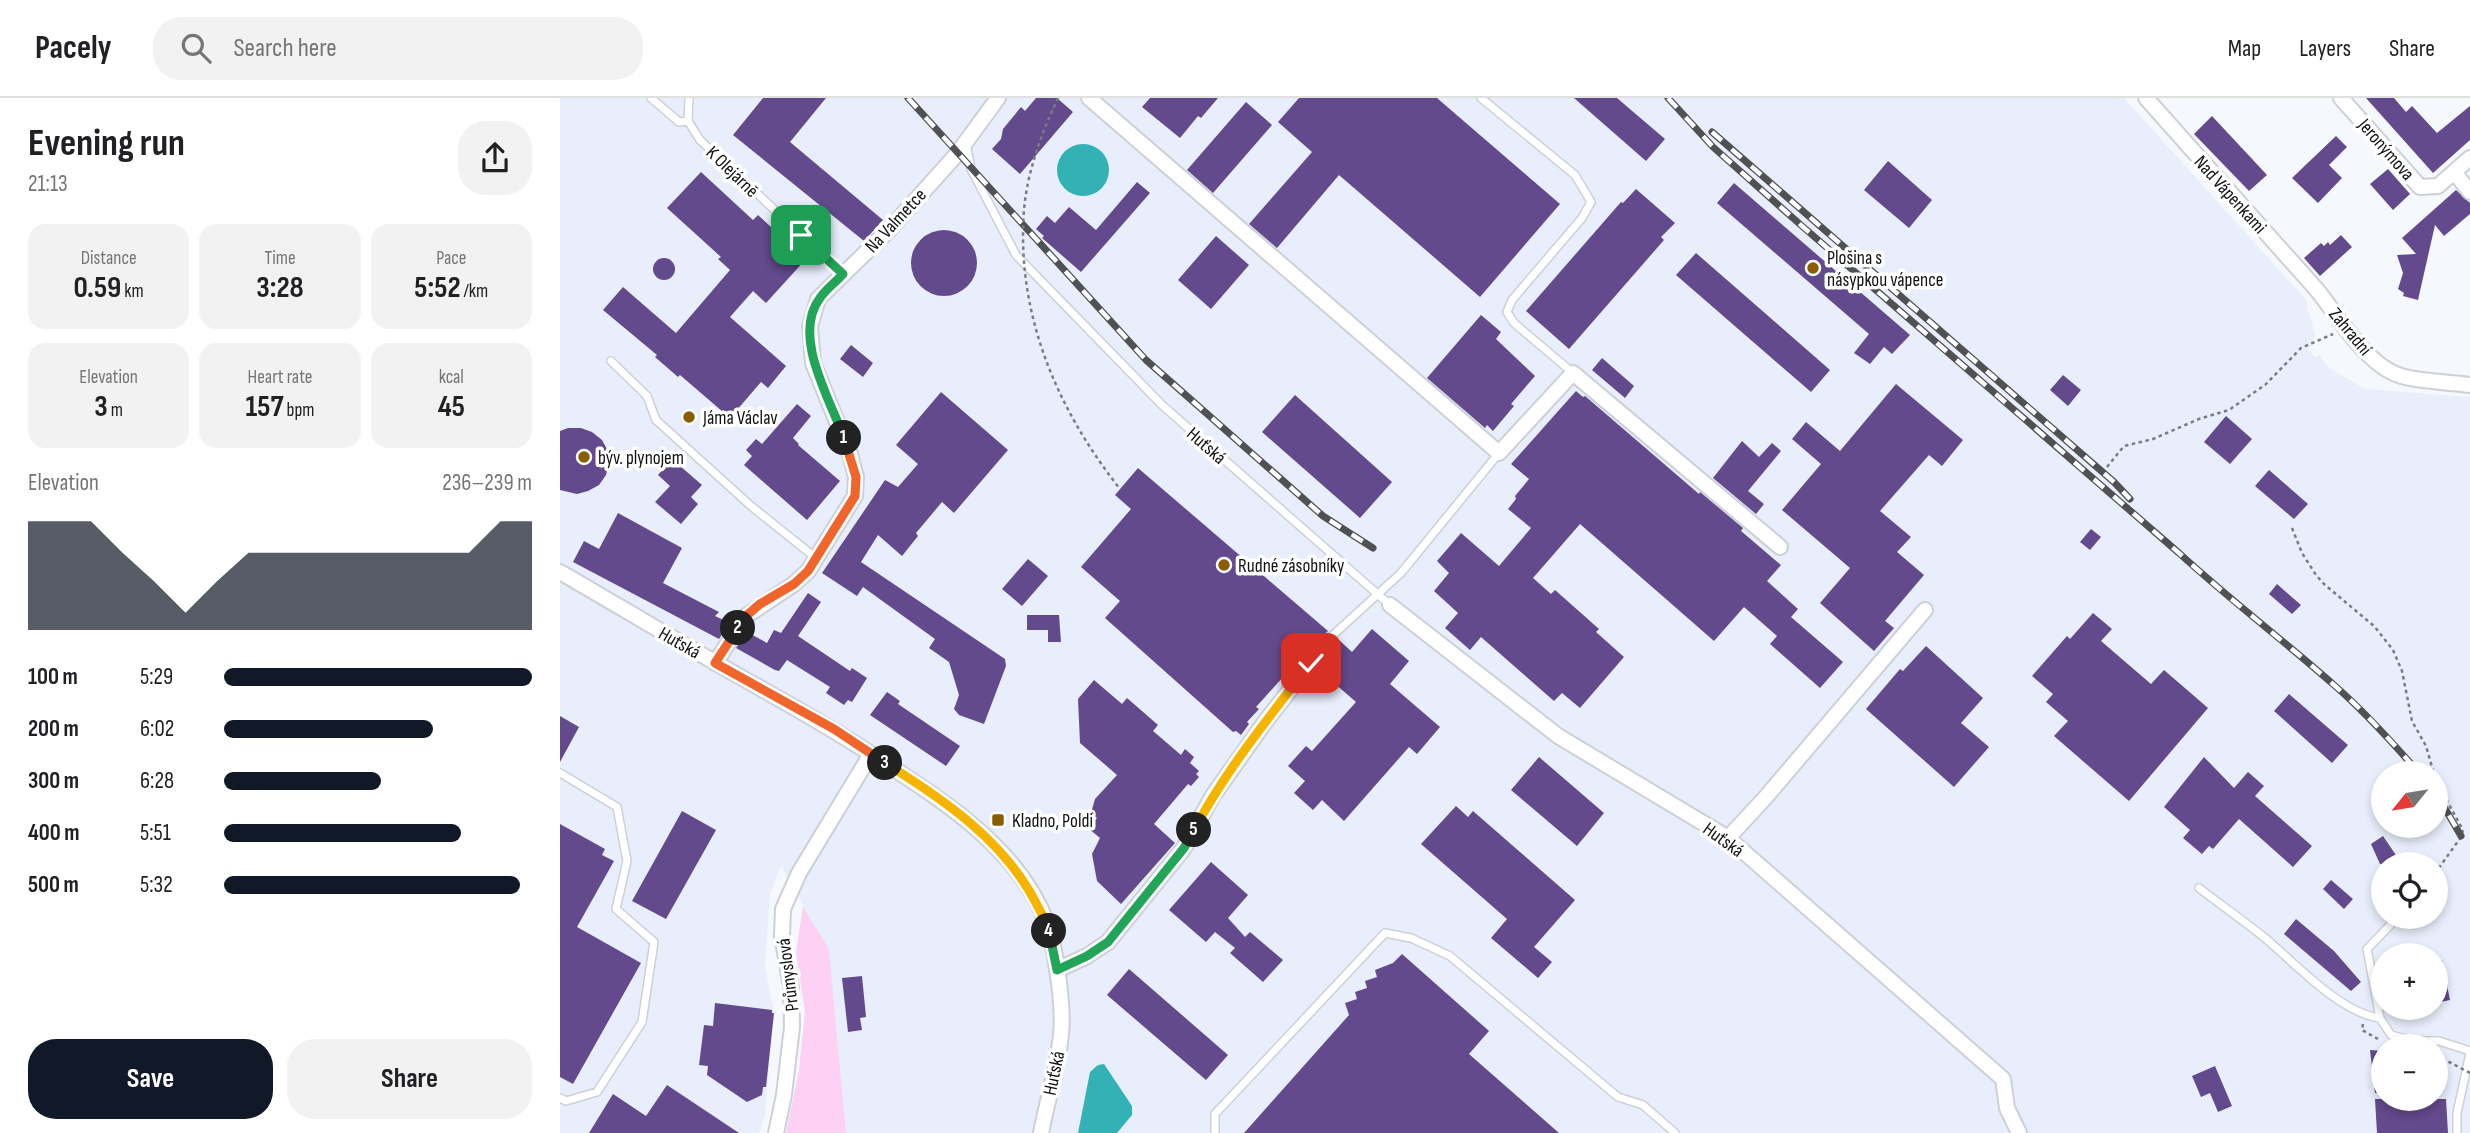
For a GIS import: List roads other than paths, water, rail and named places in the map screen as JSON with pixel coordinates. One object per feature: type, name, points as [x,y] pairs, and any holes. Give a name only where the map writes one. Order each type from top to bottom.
[{"type":"street","name":"Na Valmetce","points":[[715,663],[746,616],[760,604],[794,584],[817,559],[855,496],[856,477],[850,454],[813,363],[810,326],[818,299],[889,230],[966,142],[998,98]]},
{"type":"street","points":[[1089,98],[1499,453],[1573,373],[1780,547]]},
{"type":"street","name":"Nad Vápenkami","points":[[2146,98],[2317,290]]},
{"type":"street","name":"Jeronýmova","points":[[2342,98],[2420,187],[2438,186],[2454,172]]},
{"type":"street","points":[[2470,158],[2454,172],[2470,191]]},
{"type":"street","name":"Zahradní","points":[[2317,290],[2354,341],[2376,361],[2402,377],[2470,385]]},
{"type":"street","name":"Huťská","points":[[560,572],[834,729],[914,781],[979,831],[1008,858],[1047,924],[1057,970],[1061,1033],[1041,1133]]},
{"type":"street","name":"Huťská","points":[[1390,605],[1558,736],[1728,838],[2003,1079],[2007,1108],[2019,1133]]},
{"type":"street","points":[[1728,838],[1925,610]]},
{"type":"street","points":[[1057,970],[1087,956],[1108,942],[1184,848],[1212,797],[1311,663]]},
{"type":"street","name":"Průmyslová","points":[[776,1133],[784,1095],[792,1027],[791,987],[782,936],[783,909],[799,873],[871,754]]},
{"type":"lane","name":"K Olejárně","points":[[651,98],[679,122],[688,121],[700,140],[843,274]]},
{"type":"lane","points":[[688,121],[689,98]]},
{"type":"lane","points":[[1481,98],[1575,175],[1591,202],[1582,218],[1512,300],[1507,312],[1514,323],[1573,373]]},
{"type":"lane","name":"Huťská","points":[[966,142],[971,169],[1016,255],[1161,405],[1390,605]]},
{"type":"lane","points":[[611,361],[647,396],[656,420],[751,506],[817,559]]},
{"type":"lane","points":[[1334,635],[1401,573],[1499,453]]},
{"type":"lane","points":[[560,773],[617,807],[627,861],[616,909],[654,942],[642,1022],[597,1092],[566,1101],[560,1098]]},
{"type":"lane","points":[[2199,888],[2346,1005],[2371,1017]]},
{"type":"lane","points":[[2373,943],[2386,929]]},
{"type":"lane","points":[[1215,1133],[1215,1114],[1385,933],[1411,938],[1450,956],[1618,1097],[1643,1105],[1675,1133]]},
{"type":"lane","points":[[2371,945],[2367,949],[2371,970]]},
{"type":"lane","points":[[2381,1020],[2391,1035],[2414,1041],[2439,1041],[2470,1052],[2457,1113],[2457,1133]]},
{"type":"water","points":[[1083,144],[1093,146],[1101,152],[1107,160],[1107,180],[1101,188],[1093,194],[1083,196],[1073,194],[1065,188],[1059,180],[1057,170],[1059,160],[1065,152],[1073,146]]},
{"type":"water","points":[[1104,1064],[1132,1106],[1132,1115],[1117,1133],[1078,1133],[1090,1072],[1098,1065]]},
{"type":"tunnel","points":[[1311,663],[1333,635]]},
{"type":"railway","points":[[908,98],[1146,360],[1323,516],[1373,548]]},
{"type":"railway","points":[[1668,98],[1713,147],[1802,226],[2217,587],[2315,668],[2408,761]]},
{"type":"railway","points":[[1712,132],[2114,482],[2130,499]]},
{"type":"railway","points":[[2448,814],[2461,836]]},
{"type":"place","name":"Plošina s násypkou vápence","points":[[1813,268]]},
{"type":"place","name":"Jáma Václav","points":[[689,417]]},
{"type":"place","name":"býv. plynojem","points":[[584,457]]},
{"type":"place","name":"Rudné zásobníky","points":[[1224,565]]},
{"type":"place","name":"Kladno, Poldi","points":[[998,820]]}]
